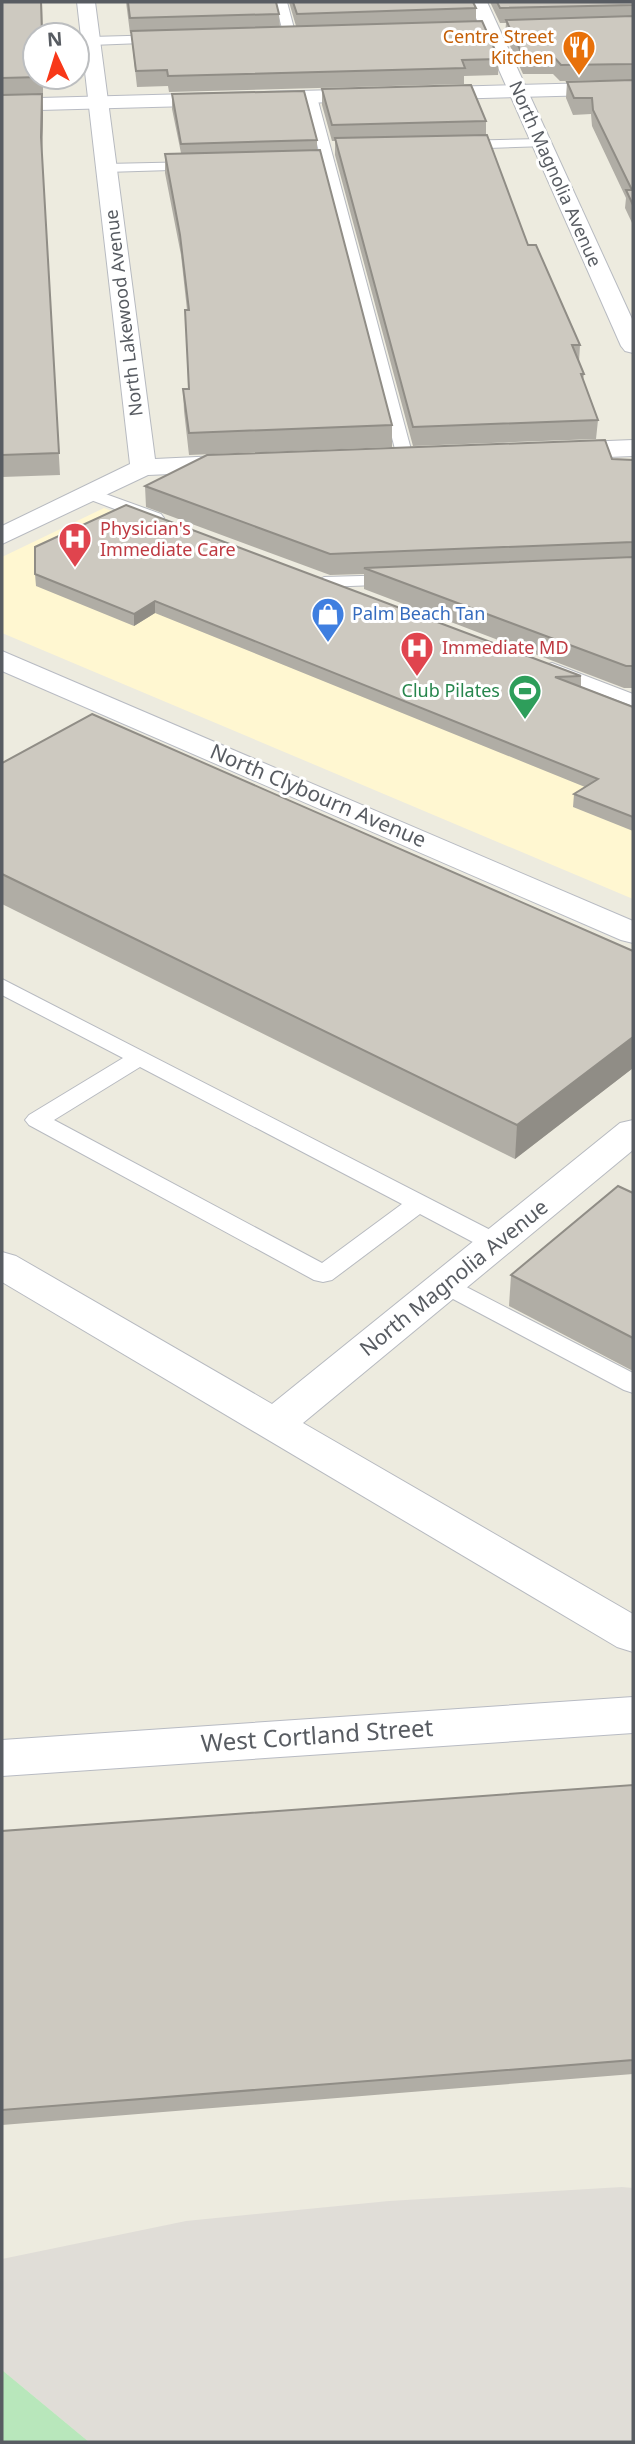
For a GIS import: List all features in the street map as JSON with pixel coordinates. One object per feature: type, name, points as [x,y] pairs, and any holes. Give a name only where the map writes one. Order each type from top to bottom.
[{"type":"street","name":"North Lakewood Avenue","points":[[86,2],[88,21]]},
{"type":"street","name":"North Magnolia Avenue","points":[[478,2],[633,346]]},
{"type":"street","name":"North Lakewood Avenue","points":[[91,41],[143,467]]},
{"type":"street","points":[[2,105],[633,88]]},
{"type":"street","points":[[539,452],[633,448]]},
{"type":"street","points":[[378,458],[432,456]]},
{"type":"street","points":[[2,536],[143,467],[267,462]]},
{"type":"street","name":"North Clybourn Avenue","points":[[2,660],[633,933]]},
{"type":"street","name":"North Magnolia Avenue","points":[[275,1424],[633,1131]]},
{"type":"street","points":[[2,1265],[633,1635]]},
{"type":"street","name":"West Cortland Street","points":[[2,1758],[633,1715]]},
{"type":"lane","points":[[281,2],[290,36]]},
{"type":"lane","points":[[277,36],[304,35]]},
{"type":"lane","points":[[91,41],[180,39]]},
{"type":"lane","points":[[311,97],[405,457]]},
{"type":"lane","points":[[449,145],[541,143]]},
{"type":"lane","points":[[106,168],[208,166]]},
{"type":"lane","points":[[89,494],[168,523]]},
{"type":"lane","points":[[363,597],[318,580],[418,579]]},
{"type":"lane","points":[[530,661],[633,700]]},
{"type":"lane","points":[[2,986],[495,1244]]},
{"type":"lane","points":[[139,1058],[37,1120],[323,1274],[418,1204]]},
{"type":"lane","points":[[447,1284],[633,1384]]},
{"type":"shaded area","points":[[104,508],[633,712],[633,899],[2,633],[2,557]]},
{"type":"shaded area","points":[[633,2188],[633,2442],[89,2442],[2,2370],[2,2259],[186,2221],[389,2201]]},
{"type":"green space","points":[[2,2370],[89,2442],[2,2442]]},
{"type":"building","points":[[2,2],[41,2],[42,21],[21,21],[21,78],[2,78]]},
{"type":"building","points":[[128,2],[276,2],[279,14],[130,18]]},
{"type":"building","points":[[293,2],[473,2],[476,8],[297,14]]},
{"type":"building","points":[[497,2],[633,2],[633,5],[500,8]]},
{"type":"building","points":[[633,16],[633,64],[561,65],[554,57],[524,58],[506,20]]},
{"type":"building","points":[[482,21],[499,59],[462,60],[465,68],[168,76],[167,70],[136,71],[131,31]]},
{"type":"building","points":[[633,80],[633,205],[626,190],[632,190],[593,110],[592,98],[574,98],[567,82]]},
{"type":"building","points":[[471,85],[486,121],[332,125],[322,89]]},
{"type":"building","points":[[304,91],[317,140],[181,144],[172,94]]},
{"type":"building","points":[[42,94],[41,137],[59,453],[2,455],[2,95]]},
{"type":"building","points":[[487,135],[528,245],[536,245],[580,345],[572,345],[598,420],[413,427],[335,138]]},
{"type":"building","points":[[320,150],[392,425],[189,433],[183,389],[189,389],[185,310],[189,310],[180,235],[165,154]]},
{"type":"building","points":[[605,440],[612,459],[633,460],[633,542],[330,554],[145,486],[207,455]]},
{"type":"building","points":[[126,505],[581,676],[555,677],[633,707],[633,817],[574,794],[598,779],[155,601],[134,614],[35,574],[35,547]]},
{"type":"building","points":[[633,557],[633,666],[626,666],[364,568]]},
{"type":"building","points":[[92,714],[633,951],[633,1037],[517,1125],[2,874],[2,763]]},
{"type":"building","points":[[618,1186],[633,1193],[633,1338],[511,1275]]},
{"type":"building","points":[[633,1785],[633,2060],[2,2110],[2,1831]]},
{"type":"place","name":"Centre Street Kitchen","points":[[579,77]]},
{"type":"place","name":"Physician's Immediate Care","points":[[75,569]]},
{"type":"place","name":"Palm Beach Tan","points":[[328,644]]},
{"type":"place","name":"Immediate MD","points":[[417,678]]},
{"type":"place","name":"Club Pilates","points":[[525,721]]}]
